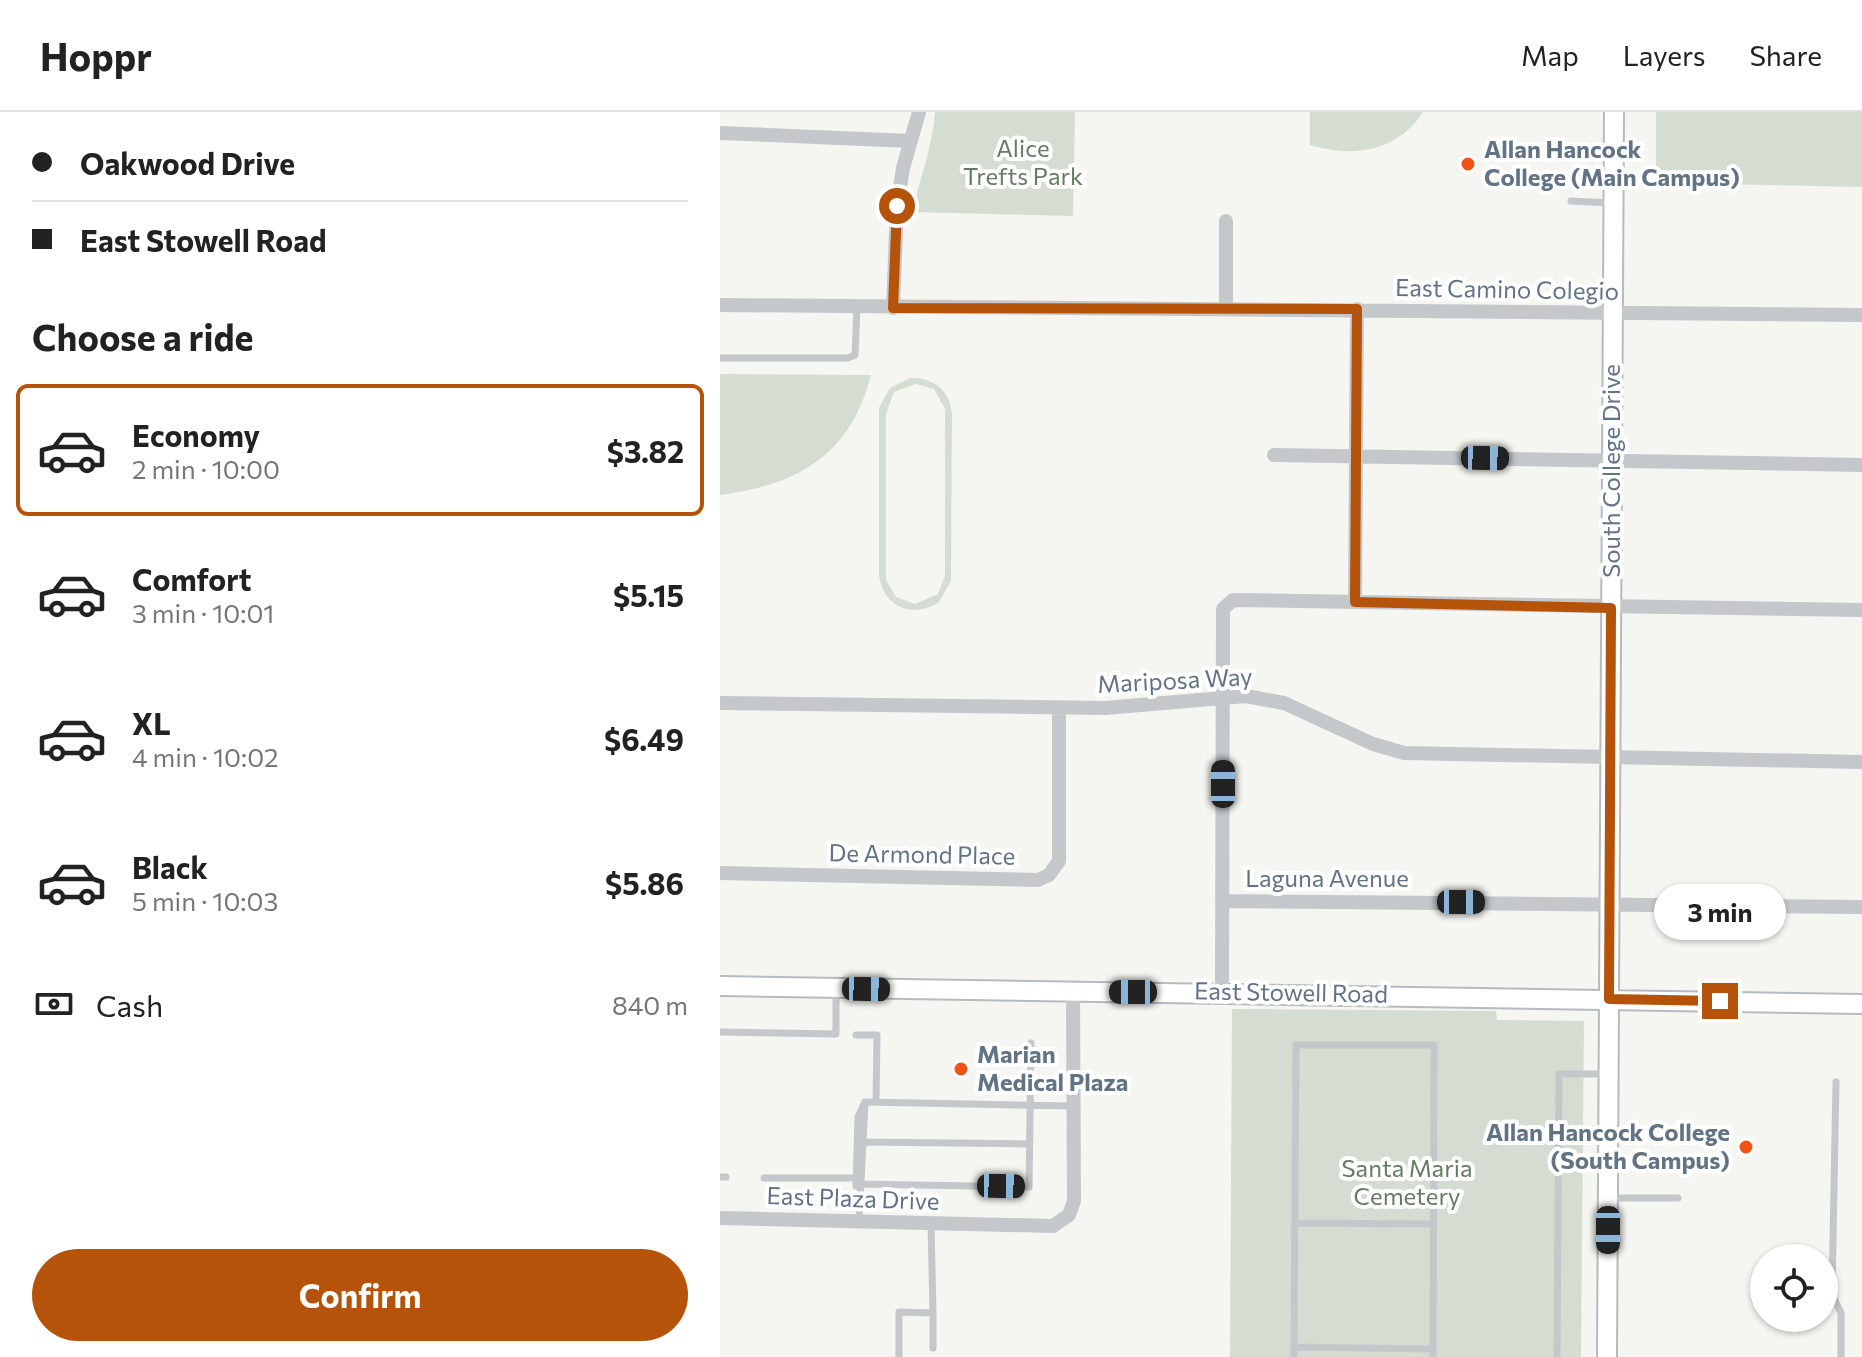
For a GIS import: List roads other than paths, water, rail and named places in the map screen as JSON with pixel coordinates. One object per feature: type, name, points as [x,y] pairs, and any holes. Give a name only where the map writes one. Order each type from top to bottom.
[{"type":"street","points":[[893,308],[897,206],[919,112]]},
{"type":"street","name":"South College Drive","points":[[1607,1357],[1614,112]]},
{"type":"street","points":[[720,133],[911,141]]},
{"type":"street","points":[[1226,221],[1226,309]]},
{"type":"street","name":"East Camino Colegio","points":[[720,305],[1862,315]]},
{"type":"street","points":[[1355,602],[1357,309]]},
{"type":"street","points":[[1274,455],[1862,465]]},
{"type":"street","points":[[1222,991],[1225,606],[1233,600],[1862,610]]},
{"type":"street","name":"Mariposa Way","points":[[720,703],[1059,708],[1154,705],[1246,696],[1284,703],[1373,744],[1404,753],[1862,762]]},
{"type":"street","name":"De Armond Place","points":[[720,873],[1038,880],[1049,875],[1059,861],[1059,708]]},
{"type":"street","name":"Laguna Avenue","points":[[1223,901],[1862,907]]},
{"type":"street","name":"East Stowell Road","points":[[720,986],[1073,992],[1222,991],[1862,1004]]},
{"type":"street","points":[[1073,992],[1074,1106]]},
{"type":"street","name":"East Plaza Drive","points":[[720,1218],[1053,1226],[1062,1223],[1072,1207],[1074,1106]]},
{"type":"lane","points":[[1571,201],[1613,203]]},
{"type":"lane","points":[[720,358],[848,358],[855,355],[858,345],[857,307]]},
{"type":"lane","points":[[720,1032],[836,1034],[836,988]]},
{"type":"lane","points":[[856,1035],[877,1035],[876,1102]]},
{"type":"lane","points":[[764,1178],[859,1184],[1029,1187],[1031,1043]]},
{"type":"lane","points":[[1294,1347],[1433,1353],[1434,1045],[1296,1045],[1295,1223],[1294,1347],[1294,1357]]},
{"type":"lane","points":[[1557,1357],[1559,1074],[1609,1074]]},
{"type":"lane","points":[[1836,1082],[1832,1294],[1841,1313],[1841,1357]]},
{"type":"lane","points":[[865,1102],[1074,1106]]},
{"type":"lane","points":[[859,1184],[865,1102]]},
{"type":"lane","points":[[859,1221],[858,1117],[865,1102]]},
{"type":"lane","points":[[864,1142],[1030,1144]]},
{"type":"lane","points":[[1608,1198],[1678,1198]]},
{"type":"lane","points":[[931,1223],[933,1348]]},
{"type":"lane","points":[[1295,1223],[1434,1224]]},
{"type":"lane","points":[[899,1357],[899,1312],[933,1313]]},
{"type":"place","name":"Allan Hancock College (Main Campus)","points":[[1468,164]]},
{"type":"place","name":"Marian Medical Plaza","points":[[961,1069]]},
{"type":"place","name":"Allan Hancock College (South Campus)","points":[[1746,1147]]},
{"type":"park label","name":"Alice Trefts Park","points":[[1023,163]]},
{"type":"park label","name":"Santa Maria Cemetery","points":[[1407,1183]]}]
